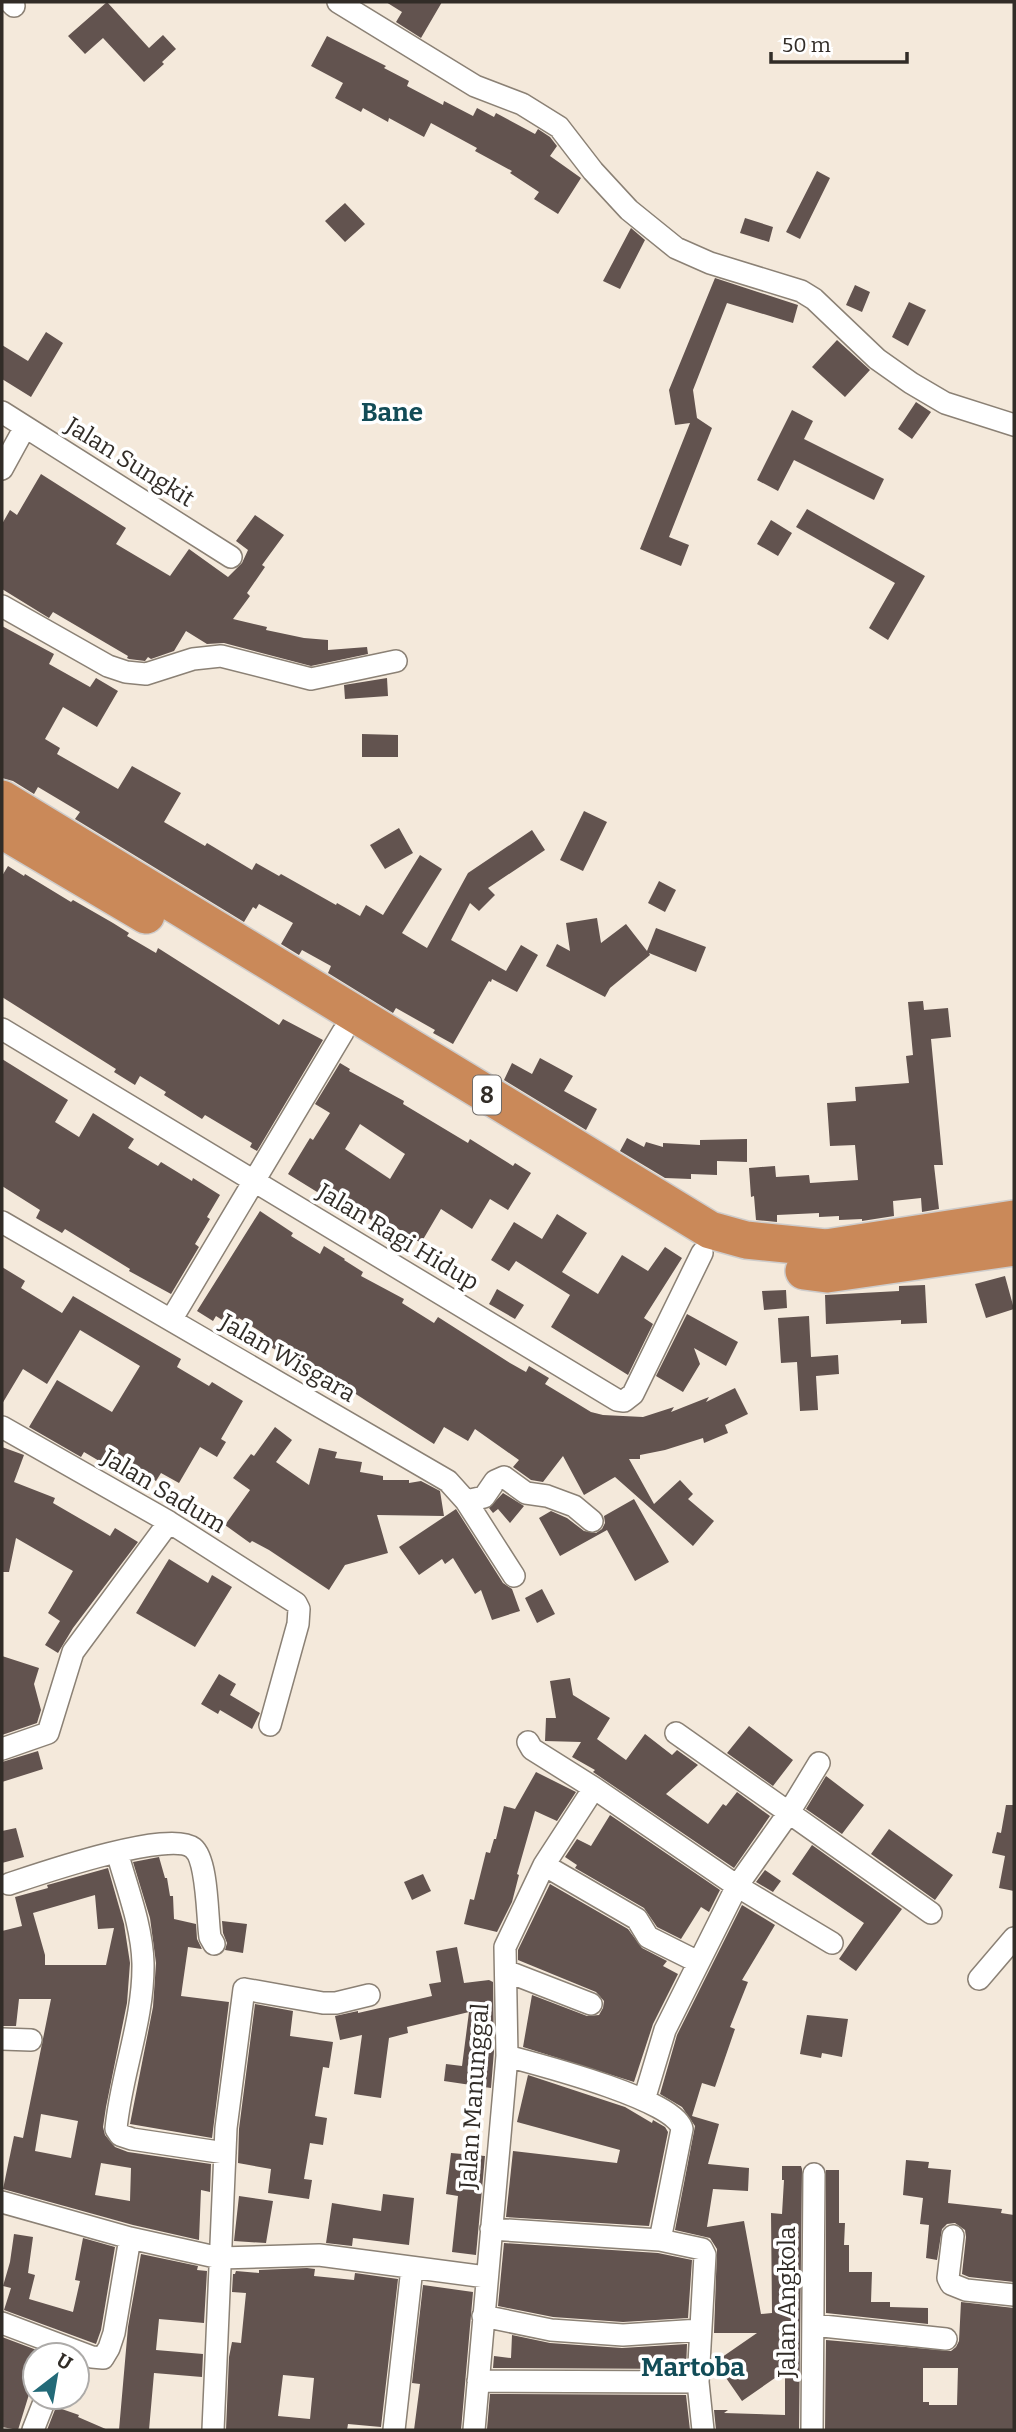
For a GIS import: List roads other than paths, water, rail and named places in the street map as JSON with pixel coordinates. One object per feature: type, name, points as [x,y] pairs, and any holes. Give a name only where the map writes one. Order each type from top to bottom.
[{"type":"highway","name":"8","points":[[2,799],[710,1230],[746,1241],[826,1248],[1014,1219]]},
{"type":"highway","name":"8","points":[[2,830],[343,1032],[660,1231],[702,1254],[741,1263],[827,1273],[1014,1247]]},
{"type":"street","points":[[338,2],[475,86],[522,104],[559,127],[593,172],[629,210],[676,248],[709,263],[801,291],[814,299],[877,359],[911,383],[945,403],[1014,425]]},
{"type":"street","name":"Jalan Sungkit","points":[[2,412],[230,557]]},
{"type":"street","points":[[2,469],[25,427]]},
{"type":"street","points":[[2,606],[108,666],[126,672],[146,674],[193,659],[221,656],[311,678],[396,661]]},
{"type":"street","name":"Jalan Ragi Hidup","points":[[2,1029],[617,1400],[624,1401],[633,1394],[702,1254]]},
{"type":"street","points":[[170,1320],[343,1032]]},
{"type":"street","name":"Jalan Wisgara","points":[[2,1222],[448,1481],[466,1501],[514,1576]]},
{"type":"street","name":"Jalan Sadum","points":[[2,1427],[169,1522],[296,1603],[299,1609],[298,1624],[270,1726]]},
{"type":"street","points":[[466,1501],[484,1497],[495,1481],[504,1477],[526,1493],[547,1496],[574,1506],[592,1521]]},
{"type":"street","points":[[2,1749],[48,1733],[73,1652],[169,1522]]},
{"type":"street","points":[[676,1733],[931,1913]]},
{"type":"street","points":[[528,1742],[532,1749],[737,1886],[832,1943]]},
{"type":"street","points":[[644,2100],[665,2030],[737,1886],[788,1814],[819,1763]]},
{"type":"street","name":"Jalan Manunggal","points":[[474,2430],[507,2056],[505,1947],[544,1865],[594,1788]]},
{"type":"street","points":[[9,1884],[117,1852],[182,1844],[193,1848],[199,1857],[204,1878],[208,1926],[214,1944]]},
{"type":"street","points":[[117,1852],[133,1909],[143,1960],[143,1979],[116,2129],[120,2135],[132,2138],[225,2153]]},
{"type":"street","points":[[544,1865],[637,1919],[648,1937],[698,1962]]},
{"type":"street","points":[[979,1979],[1014,1938]]},
{"type":"street","points":[[506,1971],[591,2004]]},
{"type":"street","points":[[213,2430],[226,2128],[244,1989],[323,2003],[369,1995]]},
{"type":"street","points":[[2,2039],[31,2040]]},
{"type":"street","points":[[507,2056],[583,2077],[644,2100],[681,2123],[660,2240]]},
{"type":"street","name":"Jalan Angkola","points":[[812,2430],[814,2174]]},
{"type":"street","points":[[2,2202],[130,2238],[220,2258],[319,2255],[486,2277]]},
{"type":"street","points":[[491,2229],[660,2240],[702,2249],[705,2255],[698,2382],[703,2430]]},
{"type":"street","points":[[953,2236],[948,2278],[951,2284],[966,2290],[1014,2295]]},
{"type":"street","points":[[91,2357],[103,2358],[114,2333],[130,2238]]},
{"type":"street","points":[[394,2430],[412,2268]]},
{"type":"street","points":[[483,2316],[551,2330],[611,2334],[701,2330]]},
{"type":"street","points":[[2,2323],[42,2341]]},
{"type":"street","points":[[813,2325],[946,2339]]},
{"type":"street","points":[[478,2381],[698,2382]]},
{"type":"street","points":[[33,2430],[40,2411]]},
{"type":"district","name":"Bane","points":[[392,412]]},
{"type":"district","name":"Martoba","points":[[693,2367]]}]
